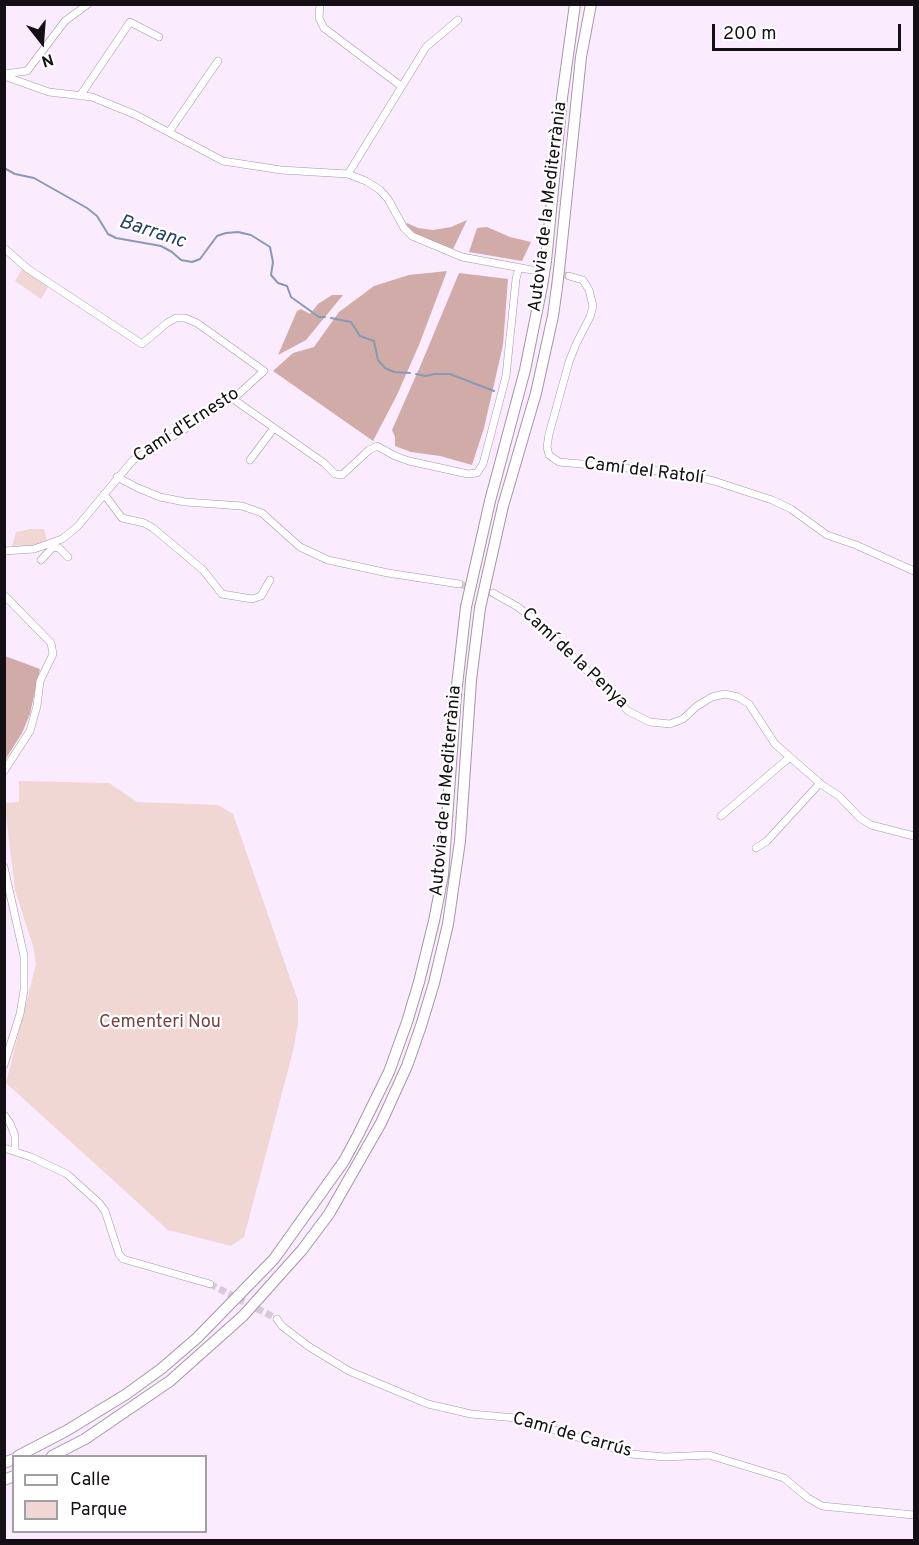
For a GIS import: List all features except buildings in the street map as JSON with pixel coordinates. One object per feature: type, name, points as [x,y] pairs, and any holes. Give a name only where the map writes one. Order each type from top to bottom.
[{"type":"highway","name":"Autovia de la Mediterrània","points":[[20,1455],[99,1411],[160,1369],[217,1319],[274,1259],[344,1161],[389,1072],[420,982],[434,921],[442,875],[456,694],[466,607],[490,501],[525,370],[542,286],[562,98],[575,4]]},
{"type":"highway","name":"Autovia de la Mediterrània","points":[[54,1455],[94,1433],[170,1381],[243,1316],[274,1282],[329,1214],[381,1123],[407,1066],[434,983],[448,924],[460,841],[471,680],[480,608],[503,506],[536,393],[553,316],[582,57],[591,4]]},
{"type":"street","points":[[4,75],[27,71],[65,21],[88,4]]},
{"type":"street","points":[[320,4],[319,18],[324,28],[401,86]]},
{"type":"street","points":[[348,174],[426,47],[458,20]]},
{"type":"street","points":[[80,96],[130,22],[159,37]]},
{"type":"street","points":[[169,132],[218,61]]},
{"type":"street","points":[[4,75],[49,92],[92,97],[136,115],[223,160],[281,170],[348,174],[380,190],[388,199],[404,228],[412,236],[462,257],[532,270]]},
{"type":"street","name":"Camí d'Ernesto","points":[[4,248],[28,269],[142,344],[176,318],[185,318],[197,323],[264,371],[233,399],[224,401],[133,460],[77,526],[60,540],[34,549],[4,551]]},
{"type":"street","points":[[233,399],[324,463],[335,474],[342,475],[369,450],[377,447],[409,461],[468,474],[477,473],[483,464],[506,376],[519,268]]},
{"type":"street","name":"Camí del Ratolí","points":[[572,277],[583,280],[589,290],[593,306],[569,362],[547,447],[549,455],[559,462],[681,473],[714,481],[772,500],[791,509],[827,535],[915,571]]},
{"type":"street","points":[[250,460],[274,428]]},
{"type":"street","points":[[117,477],[160,496],[185,502],[242,506],[262,513],[300,547],[328,560],[388,573],[459,584]]},
{"type":"street","points":[[104,495],[123,518],[144,523],[153,528],[203,570],[222,594],[252,599],[261,596],[270,580]]},
{"type":"street","points":[[41,560],[60,540]]},
{"type":"street","points":[[53,547],[59,548],[68,557]]},
{"type":"street","name":"Camí de la Penya","points":[[493,593],[518,607],[542,626],[628,711],[650,722],[670,724],[683,718],[712,697],[725,693],[738,697],[749,704],[775,744],[820,783],[839,796],[860,818],[871,825],[915,836]]},
{"type":"street","points":[[4,595],[51,643],[53,654],[40,681],[37,706],[30,732],[4,771]]},
{"type":"street","points":[[721,816],[790,757]]},
{"type":"street","points":[[756,848],[767,841],[820,783]]},
{"type":"street","points":[[4,867],[24,956],[24,990],[20,1014],[4,1065]]},
{"type":"street","points":[[4,1115],[15,1136],[15,1150]]},
{"type":"street","points":[[4,1148],[15,1150],[67,1174],[99,1203],[105,1211],[119,1254],[123,1259],[210,1284]]},
{"type":"street","name":"Camí de Carrús","points":[[278,1319],[282,1326],[308,1346],[349,1371],[428,1404],[471,1414],[516,1418],[631,1454],[665,1457],[709,1455],[784,1478],[807,1498],[822,1506],[915,1515]]},
{"type":"green space","points":[[22,269],[49,286],[41,299],[15,281]]},
{"type":"green space","points":[[44,529],[47,541],[36,546],[11,550],[16,532]]},
{"type":"green space","name":"Cementeri Nou","points":[[19,781],[109,783],[137,802],[218,805],[233,814],[298,1001],[298,1024],[244,1237],[231,1246],[168,1230],[6,1083],[36,964],[33,946],[15,890],[4,803],[19,802]]},
{"type":"shaded area","points":[[467,220],[453,249],[416,234],[405,226],[407,223],[418,228],[433,230],[451,227]]},
{"type":"shaded area","points":[[487,227],[510,237],[531,242],[522,261],[469,252],[477,228]]},
{"type":"shaded area","points":[[447,271],[419,345],[373,441],[273,371],[293,353],[314,347],[339,312],[374,286],[409,275]]},
{"type":"shaded area","points":[[459,273],[508,279],[503,345],[484,428],[472,465],[440,456],[411,452],[395,446],[392,430]]},
{"type":"shaded area","points":[[332,295],[343,295],[306,340],[278,355],[297,311],[301,309],[310,314],[318,304]]},
{"type":"shaded area","points":[[5,656],[40,669],[30,714],[22,733],[5,760]]},
{"type":"waterway","points":[[914,69],[914,79]]},
{"type":"waterway","name":"Barranc","points":[[4,168],[15,174],[34,178],[87,208],[97,216],[108,234],[116,238],[161,246],[181,260],[192,262],[200,259],[217,236],[238,232],[251,235],[270,247],[273,262],[271,275],[278,283],[287,286],[291,297],[319,317],[325,317]]},
{"type":"waterway","name":"Barranc","points":[[331,318],[351,322],[360,336],[374,341],[378,360],[385,368],[394,372],[410,373]]},
{"type":"waterway","name":"Barranc","points":[[416,374],[426,376],[450,374],[494,391]]},
{"type":"tunnel","points":[[532,270],[569,276]]},
{"type":"tunnel","points":[[459,584],[493,593]]},
{"type":"tunnel","points":[[210,1284],[277,1319]]}]
